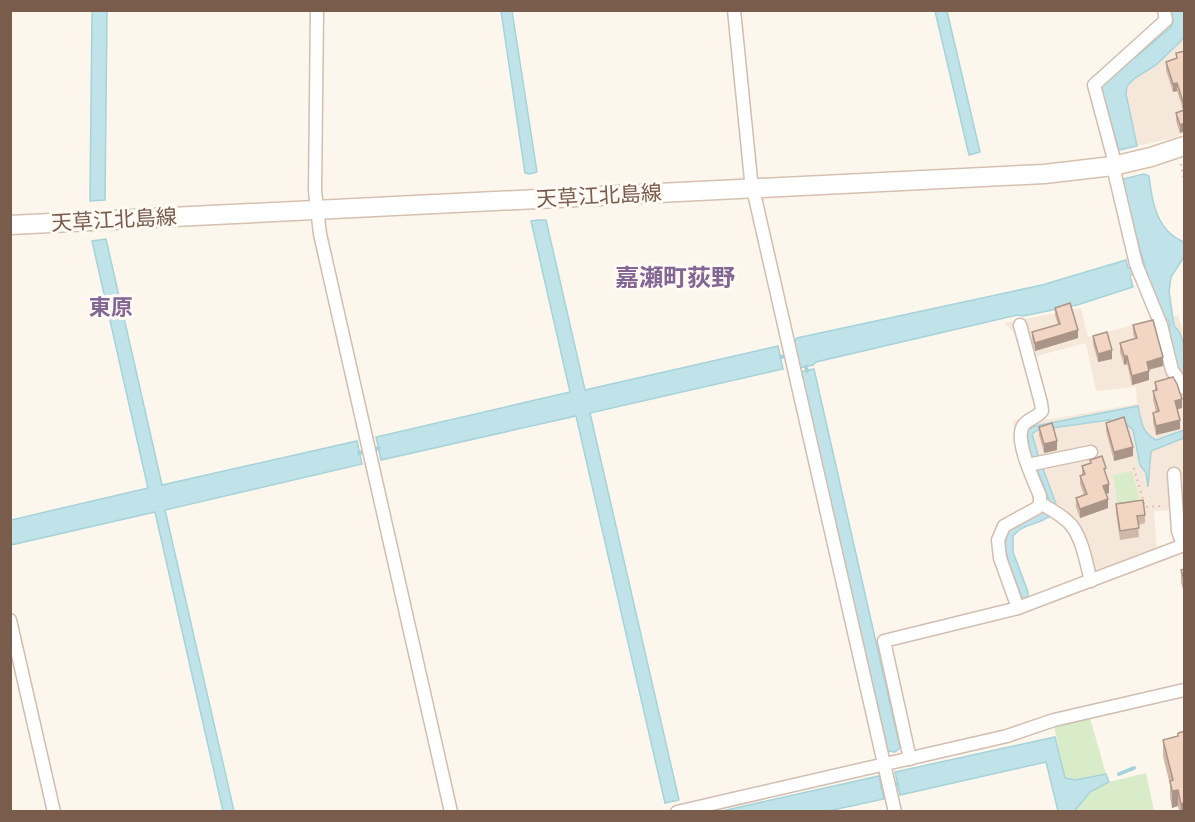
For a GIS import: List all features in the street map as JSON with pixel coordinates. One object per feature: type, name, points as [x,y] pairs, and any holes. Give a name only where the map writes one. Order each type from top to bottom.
[{"type":"street","points":[[317,10],[316,211],[451,812]]},
{"type":"street","points":[[734,10],[749,170],[895,812]]},
{"type":"street","points":[[1164,10],[1166,20],[1094,85],[1113,156],[1113,166],[1136,264],[1161,325],[1172,370],[1185,388]]},
{"type":"street","name":"天草江北島線","points":[[10,225],[1044,174],[1113,166],[1185,146]]},
{"type":"street","points":[[1020,325],[1042,411],[1038,416],[1024,423],[1021,429],[1021,443],[1040,496],[1048,508],[1071,525],[1081,544],[1091,581]]},
{"type":"street","points":[[1028,465],[1091,452]]},
{"type":"street","points":[[910,759],[884,641],[1018,608],[1184,545],[1178,531],[1174,474]]},
{"type":"street","points":[[1018,608],[1000,558],[998,540],[1004,526],[1036,508],[1048,508]]},
{"type":"street","points":[[10,620],[54,812]]},
{"type":"street","points":[[677,812],[1007,736],[1054,720],[1185,690]]},
{"type":"path","points":[[1134,468],[1145,507],[1176,506]]},
{"type":"shaded area","points":[[1184,38],[1184,133],[1173,138],[1137,146],[1126,94],[1127,86],[1156,65]]},
{"type":"shaded area","points":[[1081,308],[1088,337],[1155,319],[1178,316],[1184,333],[1184,510],[1154,511],[1157,549],[1085,576],[1073,535],[1055,518],[1032,503],[1032,491],[1017,453],[1013,420],[1052,419],[1137,404],[1136,387],[1096,391],[1086,343],[1025,359],[1019,338],[1004,323]]},
{"type":"green space","points":[[1132,471],[1141,505],[1118,507],[1113,475]]},
{"type":"green space","points":[[1090,718],[1106,774],[1074,780],[1065,778],[1054,726]]},
{"type":"green space","points":[[1146,773],[1154,811],[1076,812],[1090,792],[1109,782]]},
{"type":"water","points":[[92,11],[107,11],[105,200],[90,201]]},
{"type":"water","points":[[501,11],[512,11],[537,172],[530,174],[525,173]]},
{"type":"water","points":[[935,11],[947,11],[980,152],[969,155]]},
{"type":"water","points":[[1170,11],[1184,11],[1184,38],[1156,65],[1127,86],[1126,94],[1137,146],[1119,150],[1100,87],[1171,27],[1173,21]]},
{"type":"water","points":[[1144,174],[1149,176],[1154,206],[1162,223],[1168,231],[1184,242],[1184,257],[1171,277],[1169,291],[1174,326],[1183,342],[1184,378],[1176,367],[1168,334],[1169,321],[1162,315],[1151,288],[1124,193],[1123,179]]},
{"type":"water","points":[[546,220],[585,390],[778,346],[783,369],[590,413],[679,800],[665,803],[576,416],[381,460],[376,437],[570,392],[531,221]]},
{"type":"water","points":[[106,239],[162,485],[357,441],[362,464],[165,510],[234,811],[223,811],[155,512],[11,545],[11,520],[148,488],[92,241]]},
{"type":"water","points":[[1126,260],[1128,268],[1132,268],[1133,274],[1130,276],[1133,287],[1077,305],[1023,316],[1017,315],[816,362],[813,365],[799,368],[794,342],[797,338],[1042,285]]},
{"type":"water","points":[[814,369],[900,748],[895,752],[888,751],[800,372]]},
{"type":"water","points":[[1138,406],[1145,430],[1156,440],[1184,430],[1184,438],[1151,451],[1148,487],[1146,473],[1140,465],[1133,430],[1125,423],[1109,420],[1038,430],[1032,434],[1056,504],[1055,510],[1048,518],[1021,529],[1013,536],[1013,552],[1028,592],[1028,597],[1023,599],[1008,561],[1005,542],[1007,534],[1015,525],[1049,509],[1050,502],[1029,449],[1027,430],[1035,426]]},
{"type":"water","points":[[1055,737],[1065,778],[1075,780],[1106,774],[1109,782],[1090,792],[1076,811],[1058,811],[1046,762],[900,795],[895,772]]},
{"type":"water","points":[[879,776],[884,799],[828,811],[722,811]]},
{"type":"building","points":[[1185,51],[1185,123],[1180,125],[1176,113],[1184,110],[1184,105],[1177,83],[1173,84],[1166,62],[1177,58],[1176,53]]},
{"type":"building","points":[[1070,303],[1078,330],[1035,343],[1032,332],[1060,324],[1055,308]]},
{"type":"building","points":[[1153,320],[1163,357],[1147,362],[1149,371],[1132,376],[1127,356],[1124,356],[1120,343],[1137,338],[1133,325]]},
{"type":"building","points":[[1107,332],[1112,350],[1098,354],[1093,336]]},
{"type":"building","points":[[1173,377],[1182,399],[1175,401],[1180,420],[1156,426],[1153,413],[1159,411],[1153,391],[1157,390],[1155,382]]},
{"type":"building","points":[[1124,417],[1133,447],[1114,452],[1106,423]]},
{"type":"building","points":[[1052,423],[1057,441],[1044,444],[1039,427]]},
{"type":"building","points":[[1102,456],[1109,484],[1103,486],[1108,499],[1080,509],[1076,498],[1087,494],[1080,476],[1085,474],[1082,466]]},
{"type":"building","points":[[1143,500],[1145,515],[1137,516],[1139,528],[1120,531],[1116,504]]},
{"type":"building","points":[[1185,569],[1185,583],[1181,570]]},
{"type":"building","points":[[1185,731],[1185,803],[1181,804],[1178,790],[1172,791],[1170,781],[1173,780],[1163,740],[1178,736],[1178,733]]},
{"type":"waterway","points":[[781,357],[789,355]]},
{"type":"waterway","points":[[806,367],[807,371]]},
{"type":"waterway","points":[[359,453],[379,448]]},
{"type":"waterway","points":[[1119,774],[1134,768]]},
{"type":"waterway","points":[[882,787],[897,784]]},
{"type":"district","name":"嘉瀬町荻野","points":[[675,278]]},
{"type":"district","name":"東原","points":[[111,307]]}]
